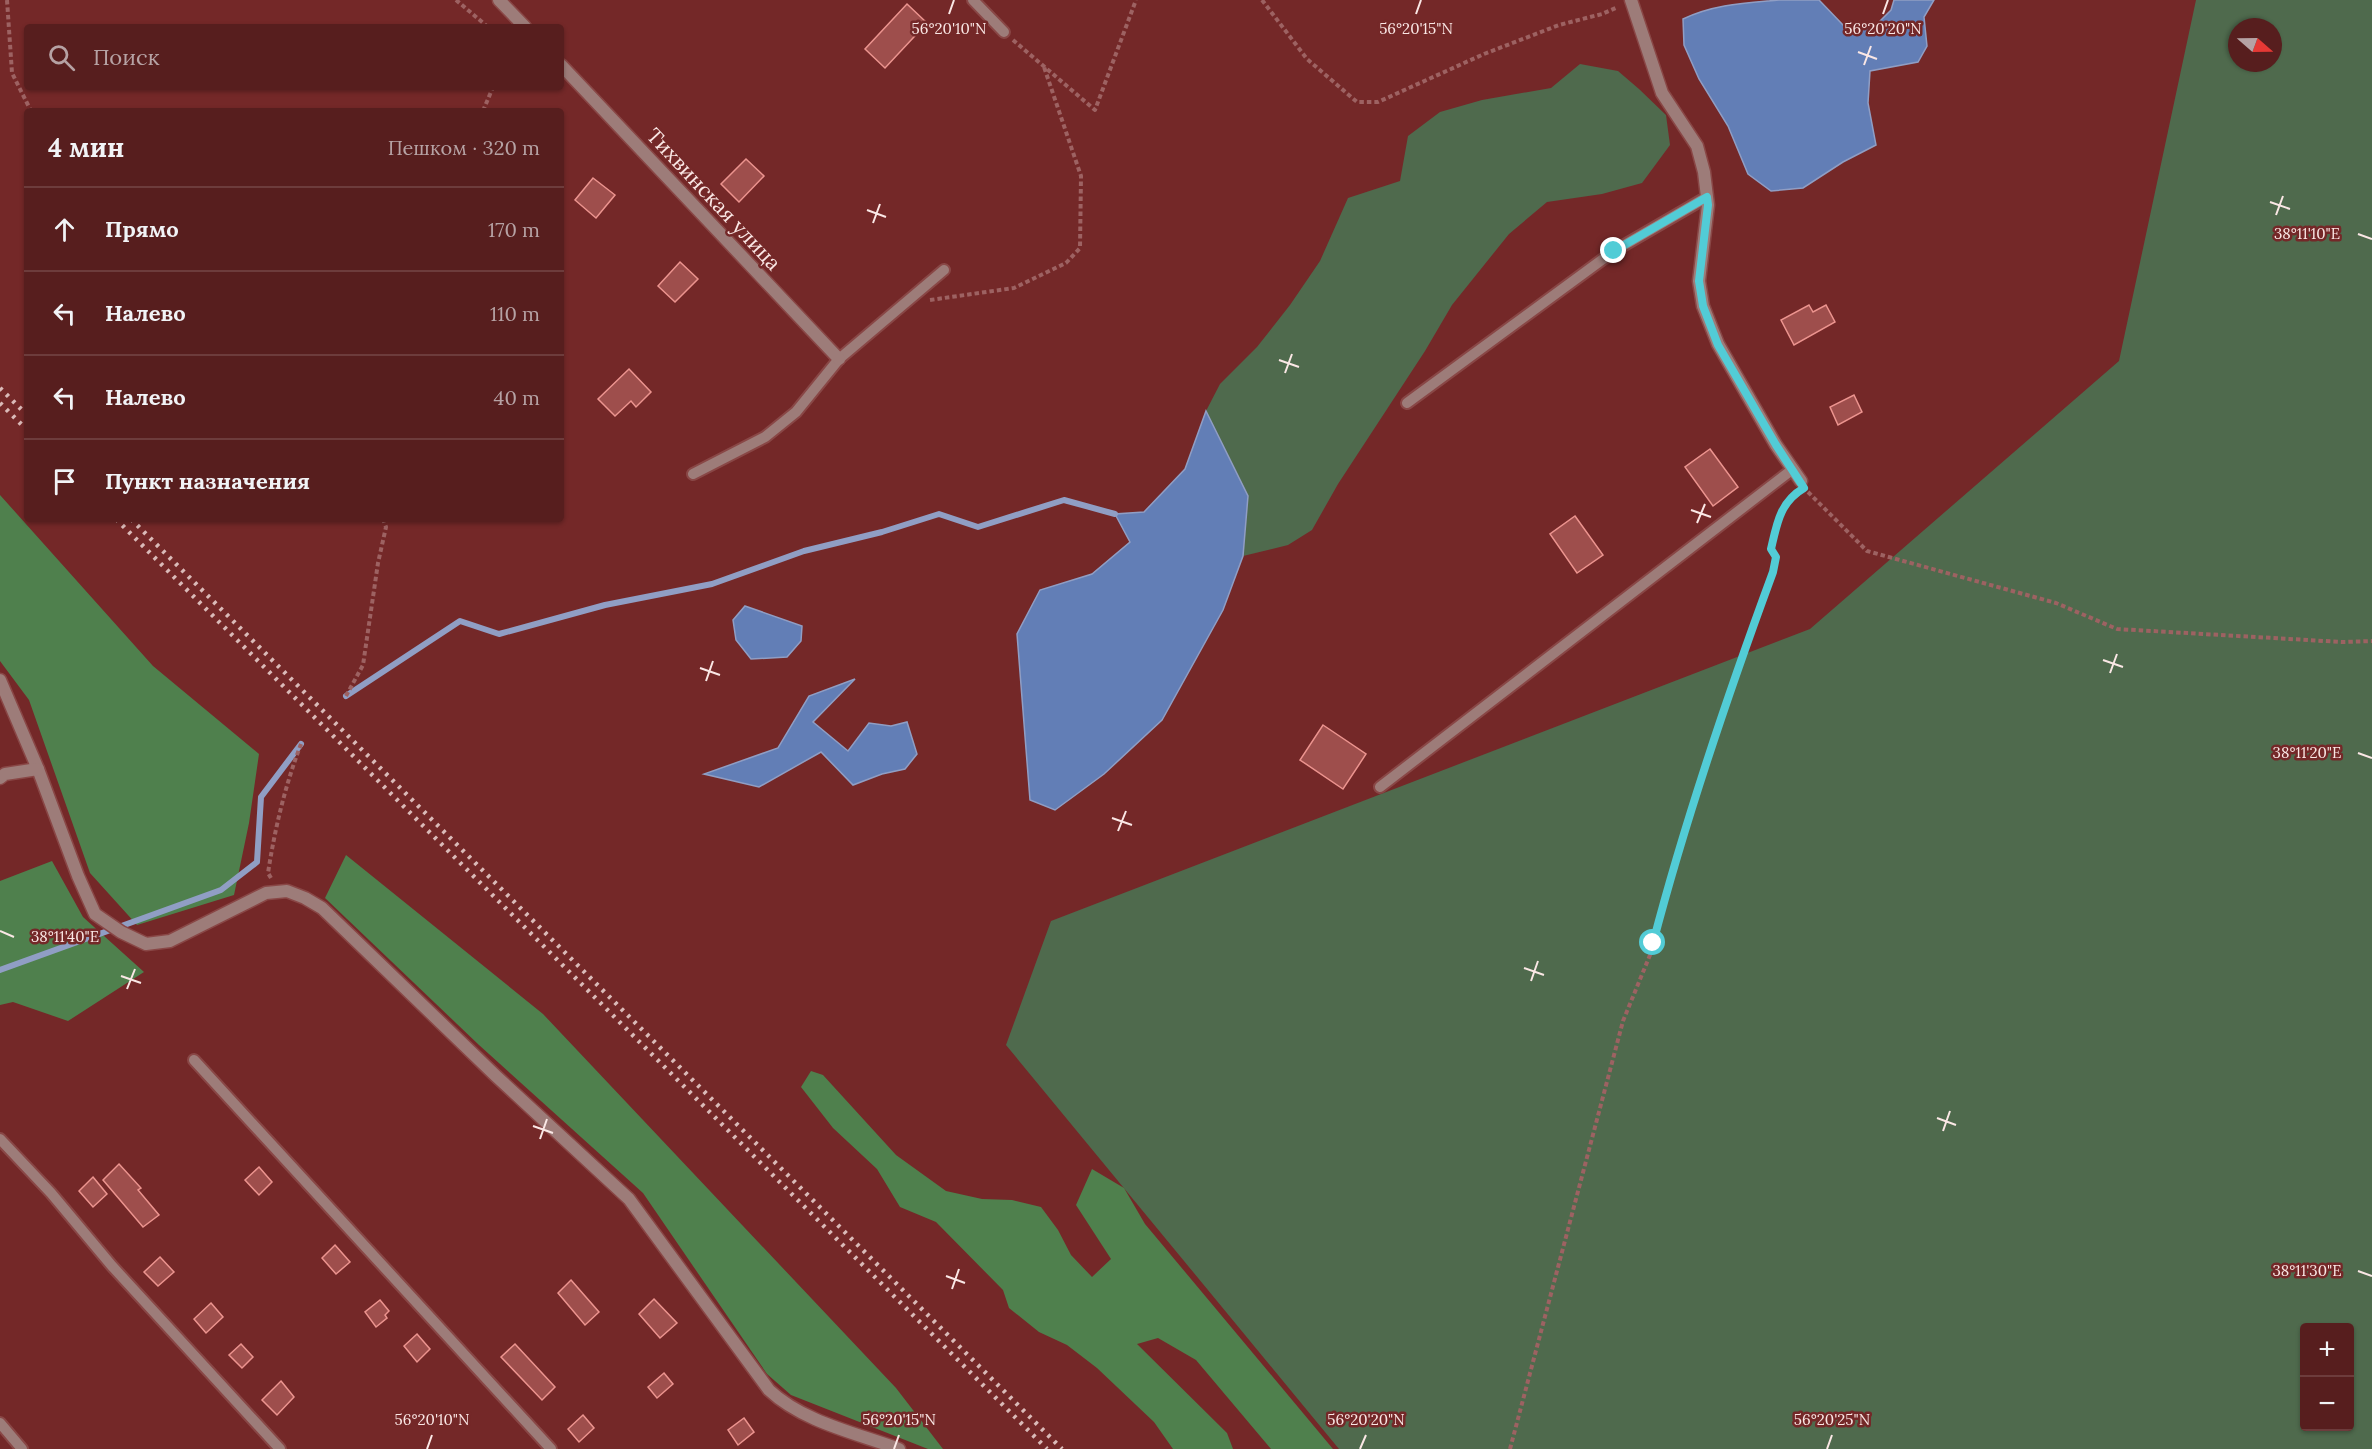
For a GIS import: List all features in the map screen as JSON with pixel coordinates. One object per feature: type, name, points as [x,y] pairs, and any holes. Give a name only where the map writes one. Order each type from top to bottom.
[{"type":"street","points":[[499,0],[522,24]]},
{"type":"street","points":[[1631,1],[1662,93],[1697,146],[1704,172],[1708,205],[1699,281],[1703,306],[1718,345],[1776,445],[1802,481]]},
{"type":"street","name":"Тихвинская улица","points":[[564,68],[839,359]]},
{"type":"street","points":[[0,681],[38,769],[78,876],[95,914],[121,933],[146,944],[170,941],[266,893],[287,891],[322,908],[496,1076],[629,1199],[769,1390],[783,1403],[895,1448]]},
{"type":"street","points":[[0,778],[5,774],[38,769]]},
{"type":"lane","points":[[973,0],[1004,32]]},
{"type":"lane","points":[[1407,403],[1614,251],[1707,197]]},
{"type":"lane","points":[[693,474],[765,437],[796,412],[839,359],[944,270]]},
{"type":"lane","points":[[1380,787],[1792,469]]},
{"type":"lane","points":[[194,1060],[551,1449]]},
{"type":"lane","points":[[0,1139],[51,1193],[112,1266],[280,1449]]},
{"type":"lane","points":[[0,1423],[22,1449]]},
{"type":"path","points":[[7,0],[12,74],[29,108]]},
{"type":"path","points":[[456,0],[484,24]]},
{"type":"path","points":[[1004,32],[1095,110],[1136,0]]},
{"type":"path","points":[[1262,0],[1307,59],[1357,102],[1378,102],[1484,54],[1559,24],[1602,14],[1631,1]]},
{"type":"path","points":[[922,303],[1014,288],[1066,263],[1080,248],[1081,176],[1044,67]]},
{"type":"path","points":[[484,108],[492,90]]},
{"type":"path","points":[[1510,1449],[1623,1021],[1650,955],[1668,884],[1714,734],[1773,572],[1776,557],[1771,549],[1781,511],[1788,500],[1804,488],[1866,551],[2056,603],[2117,629],[2342,642],[2372,641]]},
{"type":"path","points":[[346,696],[363,665],[378,563],[386,528],[383,522]]},
{"type":"path","points":[[278,892],[268,873],[276,822],[287,778],[301,744]]},
{"type":"green space","points":[[2196,0],[2372,0],[2372,1449],[1339,1449],[1006,1045],[1051,921],[1810,629],[2119,361]]},
{"type":"green space","points":[[1580,64],[1618,71],[1639,89],[1666,115],[1670,145],[1642,183],[1602,194],[1547,202],[1509,234],[1452,305],[1425,351],[1338,484],[1312,530],[1288,545],[1243,556],[1248,496],[1206,411],[1220,384],[1257,347],[1290,305],[1320,261],[1348,198],[1400,181],[1408,136],[1440,112],[1482,100],[1551,88]]},
{"type":"green space","points":[[0,495],[153,666],[259,754],[249,823],[234,895],[137,925],[90,873],[29,700],[0,661]]},
{"type":"green space","points":[[346,855],[543,1014],[896,1388],[943,1449],[928,1449],[791,1395],[767,1374],[643,1193],[479,1045],[325,898]]},
{"type":"green space","points":[[52,861],[83,917],[144,972],[68,1021],[13,1002],[0,1005],[0,881]]},
{"type":"green space","points":[[811,1071],[823,1075],[896,1155],[946,1191],[982,1199],[1012,1200],[1041,1207],[1058,1230],[1071,1255],[1092,1277],[1111,1259],[1076,1205],[1092,1169],[1124,1188],[1145,1224],[1333,1449],[1271,1449],[1196,1360],[1158,1338],[1137,1344],[1227,1433],[1233,1449],[1173,1449],[1154,1422],[1097,1368],[1067,1345],[1039,1332],[1009,1308],[1003,1290],[936,1222],[900,1207],[877,1169],[833,1128],[801,1087]]},
{"type":"water","points":[[1779,0],[1819,0],[1844,26],[1875,26],[1891,10],[1894,0],[1934,0],[1924,17],[1927,46],[1918,62],[1870,71],[1868,103],[1876,145],[1843,162],[1803,188],[1771,191],[1748,174],[1728,126],[1699,79],[1684,45],[1683,19],[1718,7]]},
{"type":"water","points":[[1206,411],[1248,496],[1243,556],[1223,610],[1162,720],[1104,774],[1055,810],[1030,800],[1017,634],[1040,590],[1092,574],[1130,542],[1115,514],[1144,512],[1185,469]]},
{"type":"water","points":[[745,606],[802,626],[801,641],[787,657],[751,659],[736,640],[733,620]]},
{"type":"water","points":[[855,679],[813,722],[848,751],[869,723],[891,726],[907,722],[917,754],[905,769],[882,774],[853,785],[821,752],[759,787],[704,774],[778,748],[809,696]]},
{"type":"building","points":[[907,4],[927,23],[885,68],[865,49]]},
{"type":"building","points":[[746,159],[764,176],[739,202],[721,184]]},
{"type":"building","points":[[593,178],[615,195],[596,218],[575,200]]},
{"type":"building","points":[[680,262],[698,279],[675,302],[658,286]]},
{"type":"building","points":[[1809,305],[1813,312],[1826,305],[1835,322],[1794,345],[1781,320]]},
{"type":"building","points":[[629,369],[651,392],[636,407],[631,401],[615,416],[598,399]]},
{"type":"building","points":[[1854,395],[1862,412],[1838,425],[1830,407]]},
{"type":"building","points":[[1710,449],[1738,487],[1713,506],[1685,467]]},
{"type":"building","points":[[1575,516],[1603,555],[1577,573],[1550,534]]},
{"type":"building","points":[[1323,725],[1366,754],[1343,789],[1300,760]]},
{"type":"building","points":[[119,1164],[141,1188],[138,1190],[159,1215],[143,1227],[103,1180]]},
{"type":"building","points":[[259,1167],[272,1182],[259,1195],[245,1180]]},
{"type":"building","points":[[93,1177],[107,1194],[93,1207],[79,1191]]},
{"type":"building","points":[[335,1245],[350,1262],[336,1274],[322,1258]]},
{"type":"building","points":[[160,1257],[174,1272],[158,1286],[144,1272]]},
{"type":"building","points":[[571,1280],[599,1312],[585,1325],[558,1293]]},
{"type":"building","points":[[654,1299],[677,1323],[660,1338],[639,1314]]},
{"type":"building","points":[[380,1300],[389,1311],[385,1315],[387,1318],[376,1327],[365,1312]]},
{"type":"building","points":[[211,1303],[223,1317],[206,1333],[194,1319]]},
{"type":"building","points":[[417,1334],[430,1349],[417,1362],[404,1346]]},
{"type":"building","points":[[241,1344],[253,1357],[242,1368],[229,1355]]},
{"type":"building","points":[[515,1344],[555,1387],[542,1400],[501,1357]]},
{"type":"building","points":[[664,1373],[673,1384],[657,1398],[648,1387]]},
{"type":"building","points":[[281,1381],[294,1397],[277,1415],[262,1400]]},
{"type":"building","points":[[583,1415],[594,1428],[579,1442],[568,1429]]},
{"type":"building","points":[[744,1418],[754,1432],[738,1445],[728,1430]]},
{"type":"waterway","points":[[346,696],[460,621],[499,634],[605,605],[712,584],[804,551],[882,532],[939,514],[978,527],[1064,500],[1115,514]]},
{"type":"waterway","points":[[0,970],[221,890],[257,862],[261,797],[301,744]]},
{"type":"railway","points":[[0,388],[24,412]]},
{"type":"railway","points":[[0,403],[24,427]]},
{"type":"railway","points":[[119,522],[1047,1449]]},
{"type":"railway","points":[[134,522],[1062,1449]]},
{"type":"route","points":[[1614,251],[1707,197],[1699,281],[1703,306],[1718,345],[1776,445],[1802,481],[1804,488],[1788,500],[1781,511],[1771,549],[1776,557],[1773,572],[1714,734],[1668,884],[1653,943]]}]
